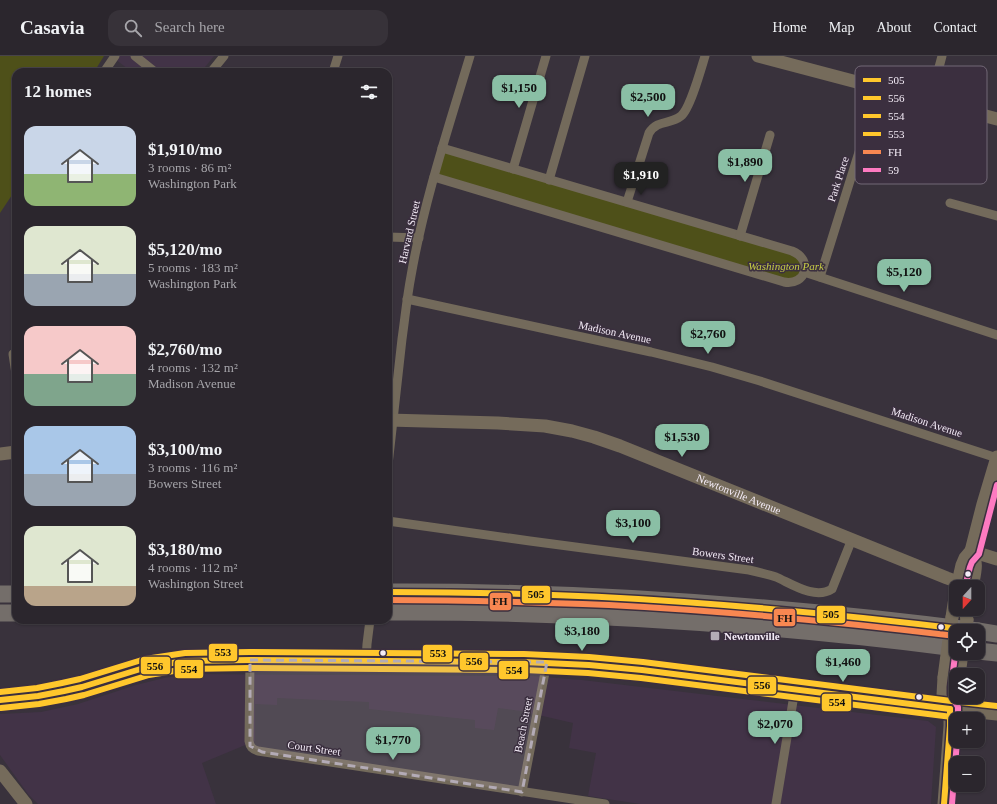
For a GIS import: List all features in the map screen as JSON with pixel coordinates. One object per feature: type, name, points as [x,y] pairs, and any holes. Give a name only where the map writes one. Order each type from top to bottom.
[{"type":"highway","points":[[392,592],[590,596],[689,602],[828,614],[970,622],[997,634]]},
{"type":"highway","points":[[0,594],[12,594]]},
{"type":"highway","points":[[392,612],[505,613],[663,620],[840,634],[949,647]]},
{"type":"highway","points":[[0,613],[12,613]]},
{"type":"highway","points":[[985,652],[997,654]]},
{"type":"main road","points":[[758,56],[855,82]]},
{"type":"main road","points":[[987,116],[997,119]]},
{"type":"main road","name":"Newtonville Avenue","points":[[392,421],[498,423],[545,426],[594,437],[852,539],[949,583]]},
{"type":"main road","points":[[0,454],[12,452]]},
{"type":"main road","points":[[959,580],[962,565],[965,558],[971,551],[997,457]]},
{"type":"main road","points":[[971,551],[997,559]]},
{"type":"main road","points":[[971,551],[974,554],[975,562],[973,580]]},
{"type":"main road","points":[[944,804],[950,709],[944,700],[943,695],[952,616]]},
{"type":"main road","points":[[0,700],[38,696],[64,691],[147,667],[185,661],[547,662],[642,670],[997,714]]},
{"type":"main road","points":[[950,709],[953,704]]},
{"type":"main road","points":[[0,771],[26,804]]},
{"type":"street","points":[[107,68],[115,56]]},
{"type":"street","points":[[135,56],[150,68]]},
{"type":"street","points":[[214,68],[224,56]]},
{"type":"street","points":[[334,68],[338,56]]},
{"type":"street","name":"Harvard Street","points":[[392,413],[407,299],[418,238],[442,148],[470,56]]},
{"type":"street","points":[[513,169],[546,56]]},
{"type":"street","points":[[550,180],[585,56]]},
{"type":"street","points":[[627,202],[649,133],[656,125],[676,119],[685,111],[705,56]]},
{"type":"street","points":[[939,66],[942,56]]},
{"type":"street","points":[[740,236],[770,136]]},
{"type":"street","points":[[434,177],[784,282],[795,282],[804,272],[805,263],[798,253],[442,148]]},
{"type":"street","name":"Park Place","points":[[820,277],[855,165]]},
{"type":"street","points":[[950,204],[997,216]]},
{"type":"street","points":[[392,237],[418,238]]},
{"type":"street","points":[[804,272],[997,335]]},
{"type":"street","name":"Madison Avenue","points":[[407,299],[651,352],[712,367],[997,457]]},
{"type":"street","name":"Bowers Street","points":[[392,522],[749,570],[766,574],[816,593],[828,592],[832,589],[852,539]]},
{"type":"street","points":[[366,661],[370,624]]},
{"type":"street","name":"Court Street","points":[[250,660],[249,741],[250,746],[254,750],[605,804]]},
{"type":"street","name":"Beach Street","points":[[522,792],[547,662]]},
{"type":"street","points":[[777,804],[794,689]]},
{"type":"highlighted area","points":[[250,660],[547,662],[522,792],[262,752],[250,746]]},
{"type":"shaded area","points":[[111,56],[214,56],[204,68],[127,68]]},
{"type":"shaded area","points":[[189,674],[531,676],[582,680],[928,721],[936,727],[931,804],[640,804],[588,796],[596,753],[569,748],[573,723],[521,711],[498,708],[494,730],[475,728],[475,720],[369,709],[369,702],[277,698],[277,705],[255,704],[255,741],[202,763],[216,804],[38,804],[28,794],[0,755],[0,714],[41,712],[78,704],[136,685]]},
{"type":"green space","points":[[0,56],[104,56],[96,68],[12,68],[12,195],[0,213]]},
{"type":"green space","name":"Washington Park","points":[[442,148],[792,251],[805,263],[795,282],[434,177]]},
{"type":"transit line","name":"59","points":[[967,580],[972,562],[979,554],[997,485]]},
{"type":"transit line","name":"505","points":[[392,592],[536,594],[610,597],[758,608],[949,627]]},
{"type":"transit line","name":"FH","points":[[392,600],[526,602],[652,607],[870,626],[949,635]]},
{"type":"transit line","name":"553","points":[[0,692],[37,688],[62,683],[145,659],[185,653],[524,654],[589,657],[643,662],[997,706]]},
{"type":"transit line","name":"59","points":[[954,660],[951,694],[958,707],[958,712]]},
{"type":"transit line","name":"556","points":[[0,700],[38,696],[64,691],[147,667],[185,661],[524,662],[589,665],[642,670],[950,709]]},
{"type":"transit line","name":"554","points":[[1,708],[39,704],[66,699],[149,675],[186,669],[524,670],[588,673],[641,678],[949,717]]},
{"type":"transit line","name":"556","points":[[944,804],[950,709]]},
{"type":"transit line","name":"59","points":[[952,804],[956,748]]},
{"type":"place","name":"Newtonville","points":[[715,636]]}]
